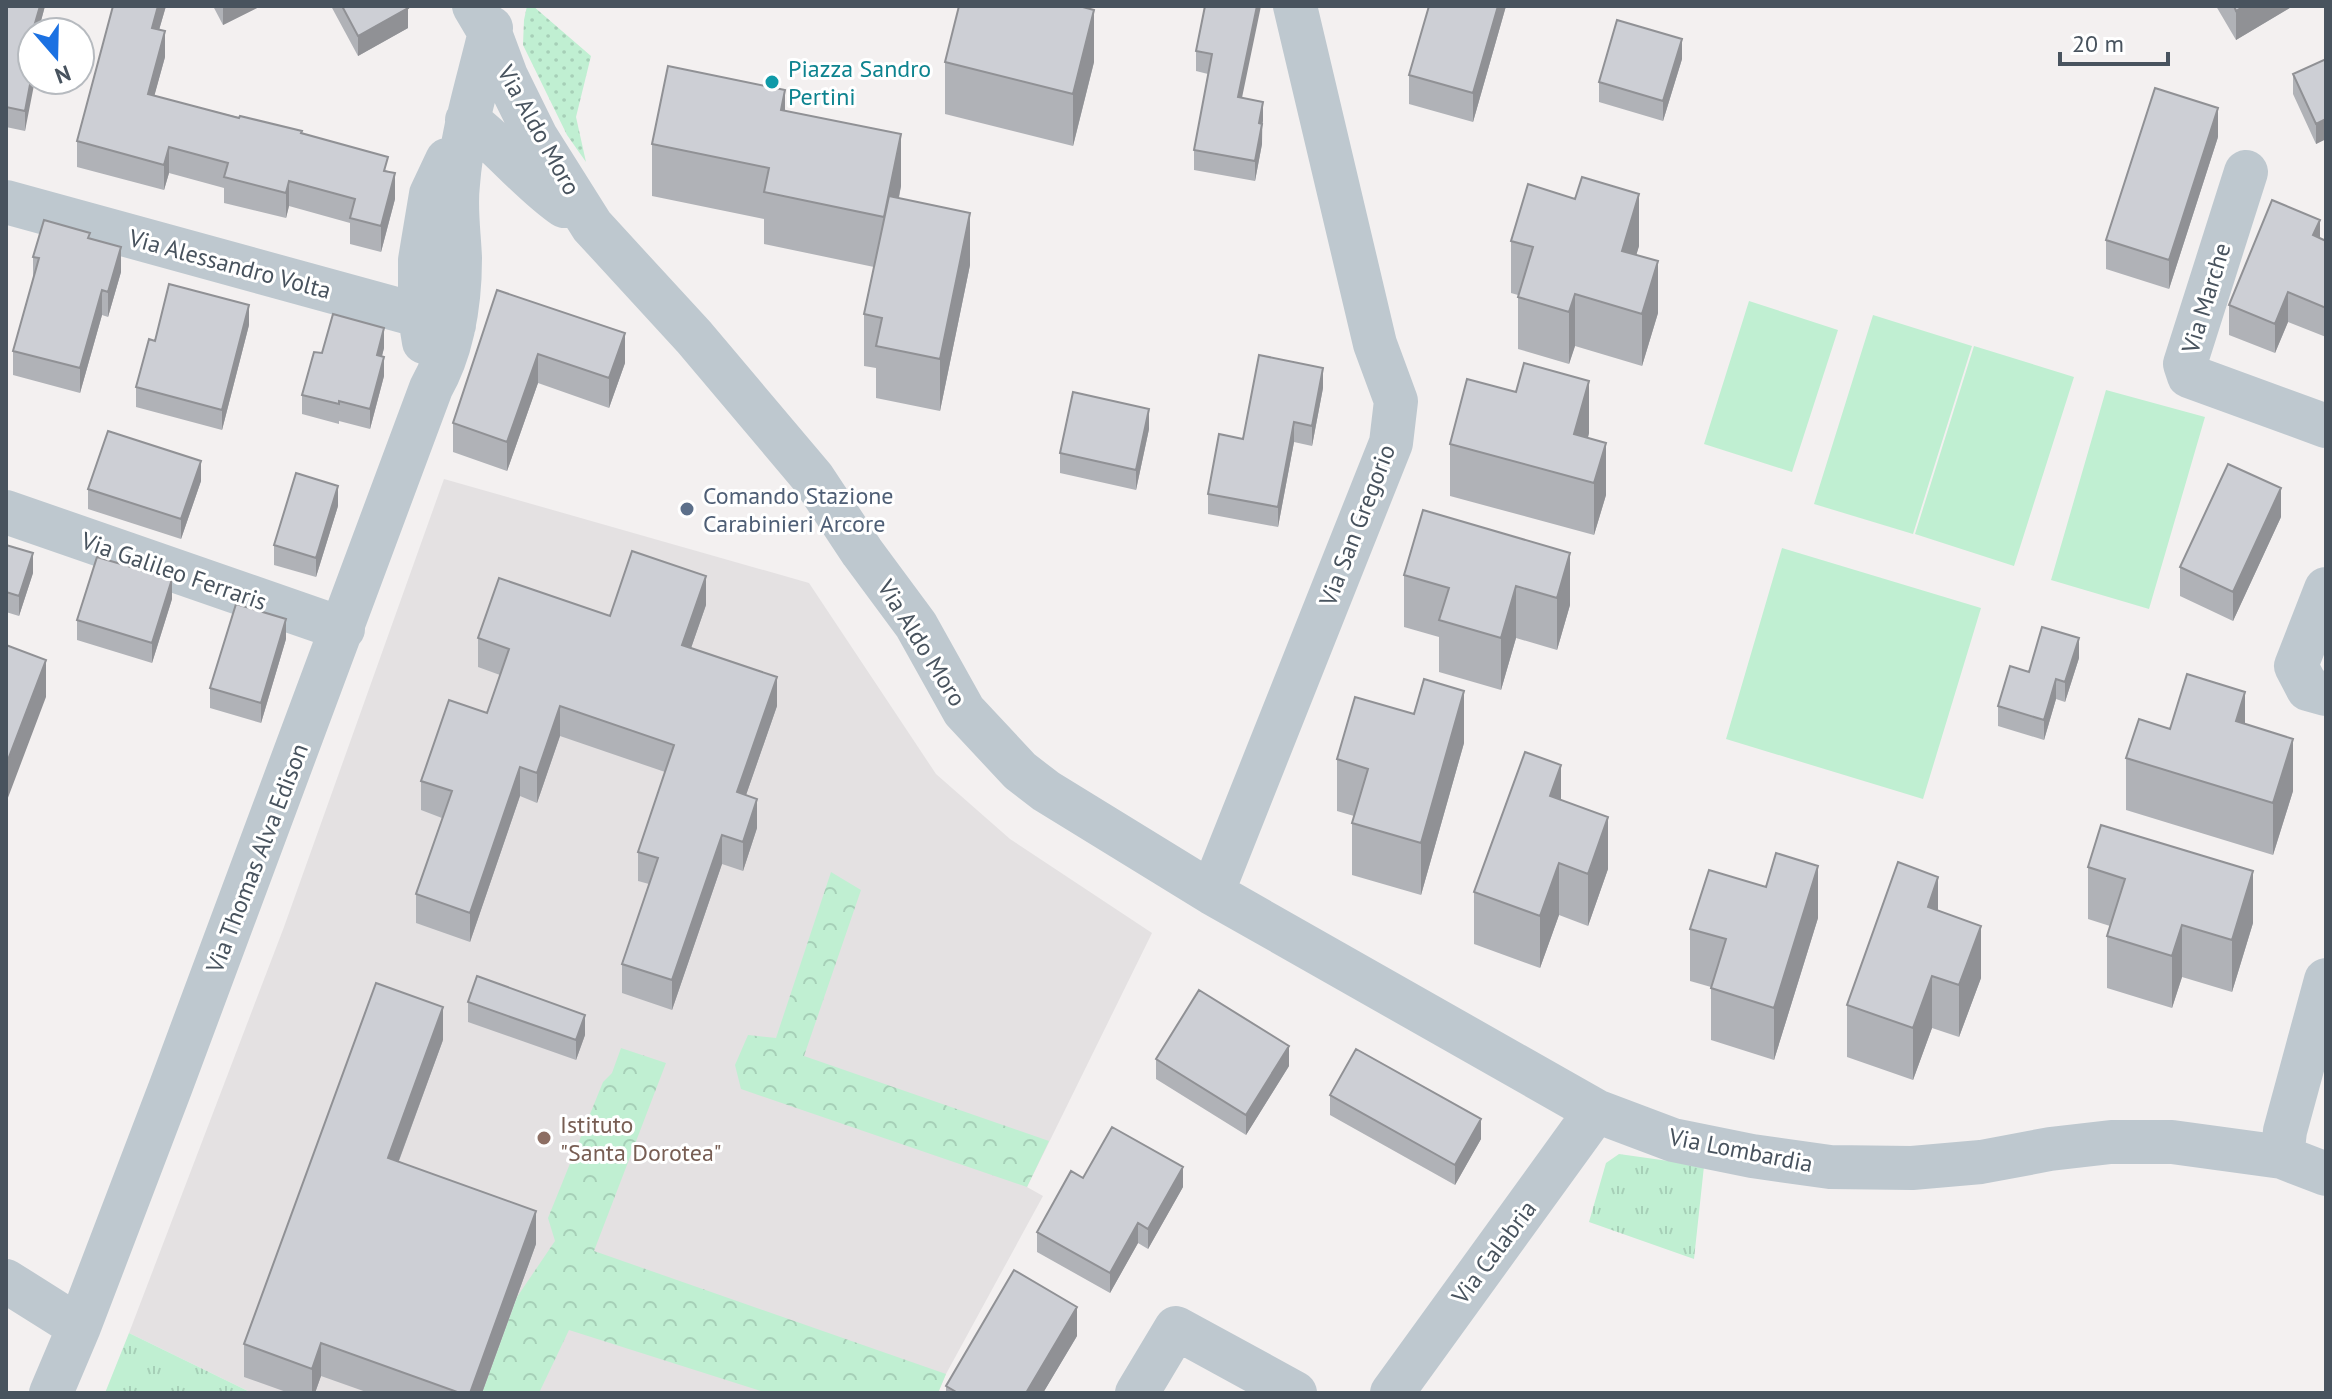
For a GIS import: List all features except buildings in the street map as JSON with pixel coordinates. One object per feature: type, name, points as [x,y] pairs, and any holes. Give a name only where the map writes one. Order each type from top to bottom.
[{"type":"street","name":"Via San Gregorio","points":[[1212,893],[1391,443],[1396,401],[1375,344],[1295,6]]},
{"type":"street","name":"Via Aldo Moro","points":[[486,15],[506,76],[536,137],[592,226],[694,337],[813,478],[916,625],[964,711],[1020,771],[1046,791],[1212,893]]},
{"type":"street","name":"Via Thomas Alva Edison","points":[[437,321],[460,262],[457,186],[486,15]]},
{"type":"street","name":"Via Aldo Moro","points":[[467,120],[487,135],[540,189],[592,226]]},
{"type":"street","name":"Via Thomas Alva Edison","points":[[51,1393],[79,1327],[343,629],[431,388],[443,367],[437,321],[420,260],[431,194],[467,120]]},
{"type":"street","name":"Via Marche","points":[[2246,172],[2185,364],[2189,376],[2326,426]]},
{"type":"street","points":[[459,230],[475,200],[497,181],[528,176]]},
{"type":"street","name":"Via Alessandro Volta","points":[[6,202],[437,321]]},
{"type":"street","name":"Via Galileo Ferraris","points":[[6,512],[343,629]]},
{"type":"street","points":[[2326,589],[2296,666],[2308,689],[2326,694]]},
{"type":"street","name":"Via Lombardia","points":[[1212,893],[1596,1111],[1673,1140],[1830,1167],[1912,1168],[1981,1162],[2111,1142],[2172,1142],[2282,1157],[2326,1174]]},
{"type":"street","points":[[2282,1157],[2285,1131],[2326,980]]},
{"type":"street","name":"Via Calabria","points":[[1396,1392],[1596,1111]]},
{"type":"street","points":[[6,1281],[79,1327]]},
{"type":"street","points":[[1137,1393],[1176,1328],[1295,1393]]},
{"type":"shaded area","points":[[444,479],[809,583],[936,774],[1010,839],[1152,933],[1027,1187],[1043,1196],[938,1393],[252,1393],[129,1333],[284,927]]},
{"type":"green space","points":[[527,6],[533,6],[591,56],[576,117],[586,162],[567,135],[523,45]]},
{"type":"green space","points":[[1749,301],[1838,330],[1792,472],[1704,444]]},
{"type":"green space","points":[[1873,315],[1972,346],[1913,534],[1814,504]]},
{"type":"green space","points":[[1974,346],[2074,377],[2014,566],[1915,534]]},
{"type":"green space","points":[[2106,390],[2205,417],[2149,609],[2051,580]]},
{"type":"green space","points":[[1782,548],[1981,608],[1923,799],[1726,739]]},
{"type":"green space","points":[[831,872],[861,890],[804,1056],[1049,1141],[1027,1187],[741,1089],[735,1065],[748,1035],[776,1038]]},
{"type":"green space","points":[[621,1048],[666,1063],[594,1251],[946,1374],[938,1393],[767,1393],[569,1330],[539,1393],[482,1393],[517,1297],[555,1241],[548,1218],[603,1082],[612,1073]]},
{"type":"green space","points":[[1619,1154],[1704,1166],[1694,1259],[1589,1222],[1606,1163]]},
{"type":"green space","points":[[129,1333],[252,1393],[105,1393]]},
{"type":"place","name":"Piazza Sandro Pertini","points":[[772,82]]},
{"type":"place","name":"Comando Stazione Carabinieri Arcore","points":[[687,509]]},
{"type":"place","name":"Istituto \"Santa Dorotea\"","points":[[544,1138]]}]
